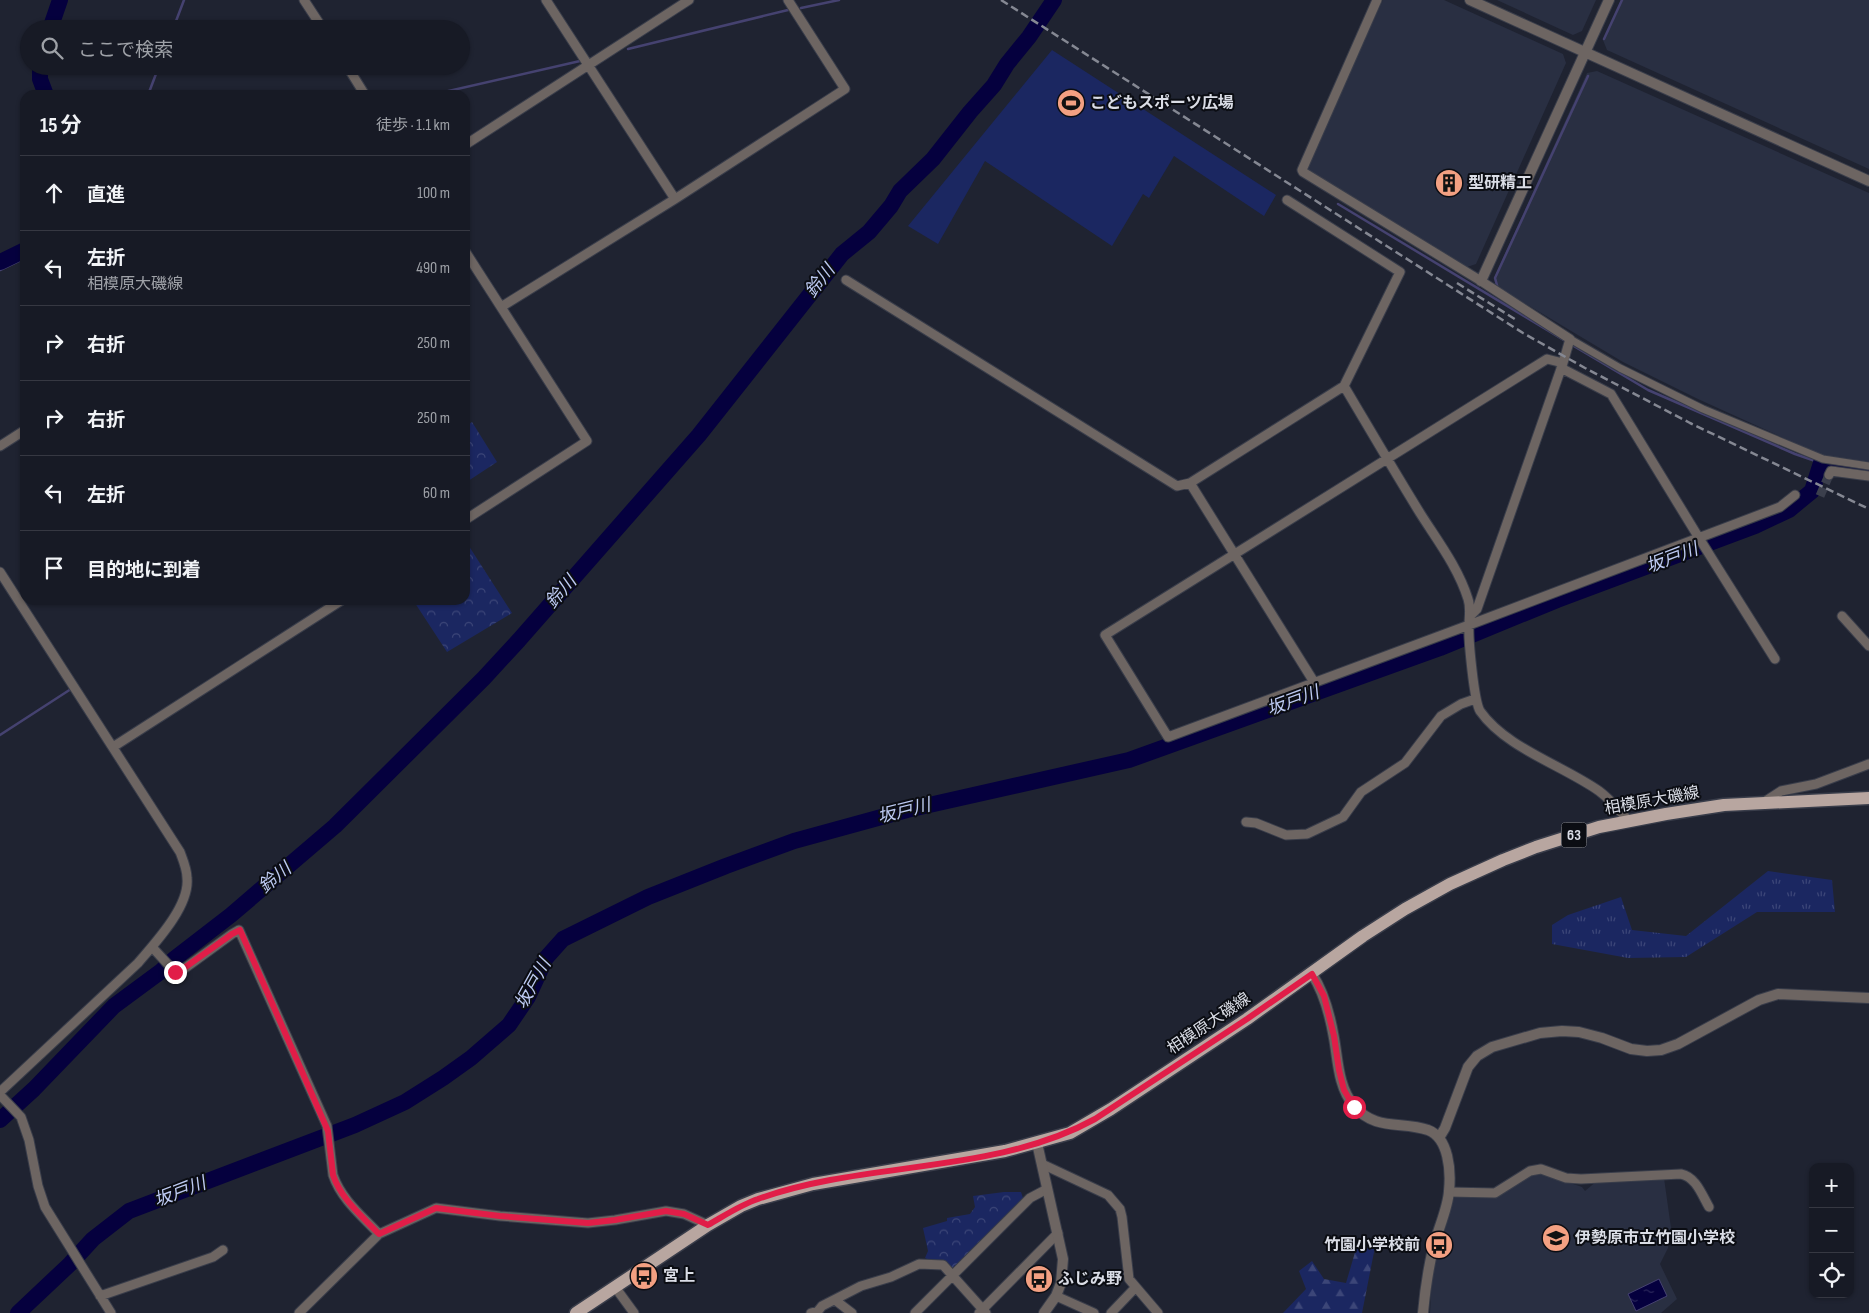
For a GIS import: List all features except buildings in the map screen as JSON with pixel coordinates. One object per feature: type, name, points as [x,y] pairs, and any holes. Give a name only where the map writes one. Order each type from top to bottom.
[{"type":"main road","name":"相模原大磯線","points":[[576,1313],[708,1225],[741,1206],[758,1199],[823,1182],[972,1158],[1037,1143],[1070,1133],[1095,1119],[1240,1024],[1363,936],[1405,909],[1468,876],[1536,847],[1628,820],[1694,809],[1764,803],[1869,798]]},
{"type":"street","points":[[304,0],[317,20]]},
{"type":"street","points":[[546,0],[675,199]]},
{"type":"street","points":[[470,142],[689,0]]},
{"type":"street","points":[[501,307],[675,199],[844,89],[788,0]]},
{"type":"street","points":[[1377,0],[1302,170],[1303,172],[1481,281],[1570,339],[1620,368],[1703,409],[1823,459],[1869,466]]},
{"type":"street","points":[[1470,0],[1869,181]]},
{"type":"street","points":[[1481,281],[1609,0]]},
{"type":"street","points":[[353,75],[362,90]]},
{"type":"street","points":[[846,280],[1177,486],[1190,483],[1344,386],[1400,272],[1288,200]]},
{"type":"street","points":[[470,259],[587,441],[470,517]]},
{"type":"street","points":[[1471,615],[1477,609],[1570,339]]},
{"type":"street","points":[[1775,659],[1699,538],[1611,394],[1562,365],[1547,359],[1105,635],[1168,737],[1469,625],[1699,538],[1780,507],[1795,495]]},
{"type":"street","points":[[1344,386],[1458,574],[1468,600],[1471,615],[1469,625],[1475,698],[1478,708],[1495,728],[1517,744],[1599,792],[1616,806],[1628,820]]},
{"type":"street","points":[[0,446],[20,433]]},
{"type":"street","points":[[1829,475],[1831,471],[1869,476]]},
{"type":"street","points":[[1190,483],[1314,682]]},
{"type":"street","points":[[0,572],[20,603]]},
{"type":"street","points":[[21,605],[180,852],[188,877],[187,891],[181,906],[155,950],[138,963],[0,1094],[21,1117],[30,1140],[38,1186],[45,1207],[110,1313]]},
{"type":"street","points":[[113,748],[334,605]]},
{"type":"street","points":[[1842,616],[1869,646]]},
{"type":"street","points":[[1246,822],[1256,823],[1286,835],[1307,834],[1342,817],[1361,792],[1405,763],[1441,716],[1475,698]]},
{"type":"street","points":[[1764,803],[1781,791],[1816,784],[1869,764]]},
{"type":"street","points":[[155,950],[175,972],[180,971],[240,930],[328,1131],[335,1182],[342,1194],[379,1234]]},
{"type":"street","points":[[1312,974],[1324,996],[1344,1090],[1354,1107],[1373,1121],[1388,1125],[1422,1128],[1430,1131],[1439,1138],[1444,1146],[1449,1167],[1449,1192],[1429,1267],[1424,1313]]},
{"type":"street","points":[[1439,1138],[1446,1128],[1468,1067],[1477,1056],[1492,1047],[1540,1033],[1562,1030],[1602,1038],[1632,1049],[1661,1050],[1678,1044],[1759,1000],[1778,994],[1869,998]]},
{"type":"street","points":[[1037,1143],[1063,1259],[1060,1283],[1056,1296],[1044,1313]]},
{"type":"street","points":[[1042,1164],[1108,1195],[1115,1201],[1122,1217],[1128,1279],[1158,1313]]},
{"type":"street","points":[[1449,1192],[1495,1193],[1530,1171],[1541,1169],[1566,1178],[1581,1179],[1681,1174],[1688,1176],[1695,1183],[1709,1207]]},
{"type":"street","points":[[915,1313],[1030,1198],[1048,1189]]},
{"type":"street","points":[[299,1313],[379,1234],[436,1208],[500,1216],[588,1223],[666,1211],[684,1214],[708,1225]]},
{"type":"street","points":[[811,1313],[818,1311],[822,1306],[861,1286],[891,1277],[919,1264],[943,1265],[982,1312],[1058,1234]]},
{"type":"street","points":[[100,1296],[213,1257],[223,1250]]},
{"type":"street","points":[[615,1288],[634,1313]]},
{"type":"street","points":[[1111,1313],[1135,1288]]},
{"type":"street","points":[[1056,1296],[1094,1313]]},
{"type":"street","points":[[835,1300],[852,1313]]},
{"type":"shaded area","points":[[1383,0],[1444,0],[1563,54],[1566,63],[1476,264],[1467,267],[1308,170],[1306,166]]},
{"type":"shaded area","points":[[1497,0],[1596,0],[1582,31],[1573,35]]},
{"type":"shaded area","points":[[1621,0],[1869,0],[1869,169],[1607,50],[1603,40]]},
{"type":"shaded area","points":[[1597,71],[1869,193],[1869,462],[1821,455],[1698,399],[1623,362],[1496,286],[1494,278],[1587,73]]},
{"type":"shaded area","name":"伊勢原市立竹園小学校","points":[[1541,1173],[1582,1187],[1585,1191],[1598,1180],[1664,1178],[1671,1228],[1668,1248],[1660,1264],[1677,1299],[1661,1313],[1430,1313],[1432,1274],[1454,1198],[1458,1195],[1496,1195],[1529,1175]]},
{"type":"green space","name":"こどもスポーツ広場","points":[[1052,50],[1276,195],[1264,216],[1174,156],[1149,198],[1143,194],[1112,246],[985,161],[938,244],[908,226]]},
{"type":"green space","points":[[472,422],[497,462],[470,480],[470,423]]},
{"type":"green space","points":[[470,548],[512,613],[447,652],[416,605],[470,605]]},
{"type":"green space","points":[[1768,871],[1832,880],[1835,912],[1757,912],[1686,957],[1628,958],[1552,944],[1552,925],[1568,915],[1621,897],[1632,930],[1686,936]]},
{"type":"green space","points":[[1021,1192],[1023,1198],[952,1270],[925,1258],[928,1251],[923,1228],[947,1221],[947,1218],[970,1214],[975,1207],[973,1196]]},
{"type":"green space","points":[[1375,1247],[1362,1313],[1283,1313],[1306,1289],[1299,1271],[1312,1261],[1324,1279],[1346,1283],[1356,1249]]},
{"type":"water","points":[[1659,1279],[1667,1296],[1636,1311],[1628,1294]]},
{"type":"waterway","points":[[53,20],[60,0]]},
{"type":"waterway","points":[[176,20],[184,0]]},
{"type":"waterway","points":[[801,8],[839,0]]},
{"type":"waterway","name":"鈴川","points":[[0,1120],[34,1089],[114,1006],[231,915],[335,826],[484,678],[699,435],[842,254],[869,232],[891,206],[900,191],[933,159],[994,85],[1054,0]]},
{"type":"waterway","points":[[1604,39],[1622,0]]},
{"type":"waterway","points":[[628,49],[788,10]]},
{"type":"waterway","points":[[453,90],[580,61]]},
{"type":"waterway","points":[[40,75],[44,90]]},
{"type":"waterway","points":[[150,90],[156,75]]},
{"type":"waterway","points":[[1498,289],[1495,278],[1588,76]]},
{"type":"waterway","points":[[1338,204],[1567,342]]},
{"type":"waterway","points":[[0,262],[20,252]]},
{"type":"waterway","points":[[0,270],[20,260]]},
{"type":"waterway","points":[[1572,345],[1648,390],[1795,454],[1821,463]]},
{"type":"waterway","name":"坂戸川","points":[[18,1313],[70,1264],[93,1239],[129,1211],[355,1125],[405,1102],[443,1078],[471,1058],[509,1025],[528,997],[546,958],[563,939],[648,897],[794,841],[907,810],[1129,760],[1440,648],[1557,600],[1755,526],[1789,510],[1812,491],[1821,463],[1869,470]]},
{"type":"waterway","points":[[0,735],[71,689]]},
{"type":"tunnel","points":[[1820,496],[1829,475]]},
{"type":"railway","points":[[1001,0],[1523,333],[1690,423],[1869,509]]},
{"type":"railway","points":[[1457,283],[1518,321]]},
{"type":"place","name":"こどもスポーツ広場","points":[[1071,103]]},
{"type":"place","name":"型研精工","points":[[1449,183]]},
{"type":"place","name":"伊勢原市立竹園小学校","points":[[1556,1238]]},
{"type":"place","name":"竹園小学校前","points":[[1439,1245]]},
{"type":"place","name":"宮上","points":[[644,1276]]},
{"type":"place","name":"ふじみ野","points":[[1039,1279]]},
{"type":"route","points":[[175,972],[180,971],[240,930],[328,1131],[335,1182],[342,1194],[379,1234],[436,1208],[500,1216],[588,1223],[666,1211],[684,1214],[708,1225],[741,1206],[758,1199],[814,1184],[1005,1152],[1070,1133],[1095,1119],[1312,974],[1324,996],[1344,1090],[1354,1107]]}]
